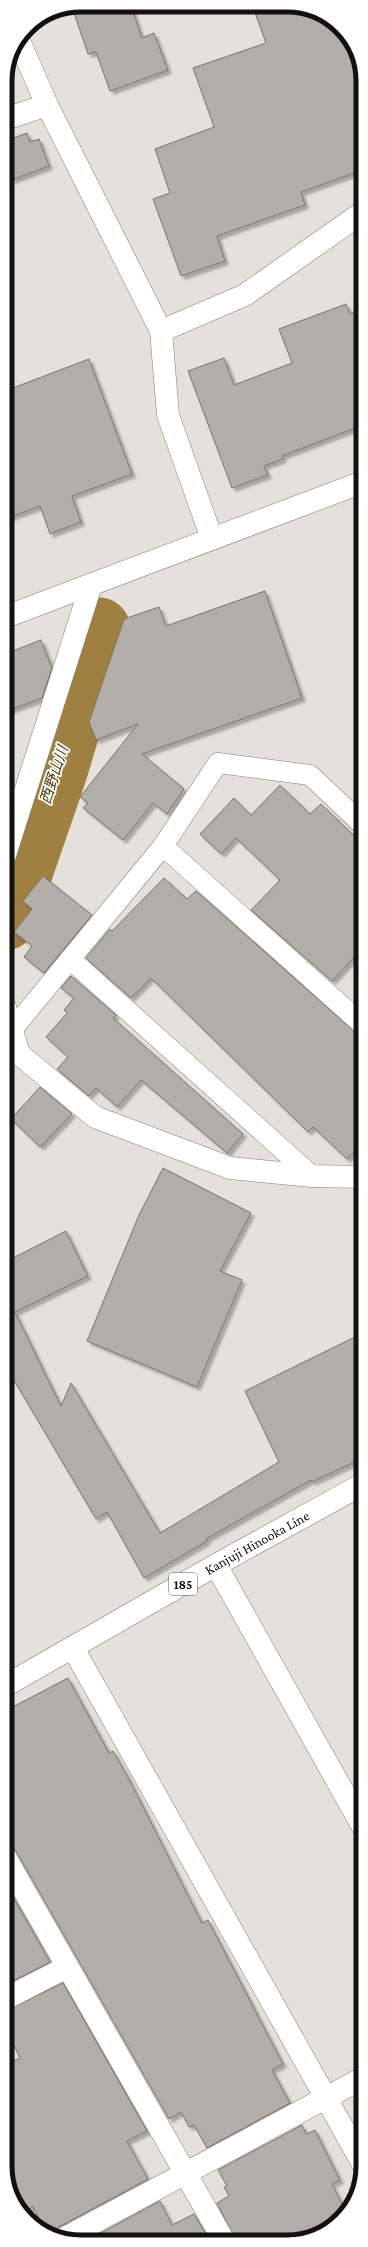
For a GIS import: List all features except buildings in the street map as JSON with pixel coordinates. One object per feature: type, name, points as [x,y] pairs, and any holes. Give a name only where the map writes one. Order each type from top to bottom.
[{"type":"street","points":[[22,47],[47,105],[161,331],[168,415],[212,539]]},
{"type":"street","points":[[12,117],[47,105]]},
{"type":"street","points":[[161,331],[245,295],[356,217]]},
{"type":"street","points":[[12,614],[356,485]]},
{"type":"street","points":[[12,833],[90,585]]},
{"type":"street","points":[[12,1030],[19,1054],[95,1117],[230,1168],[312,1176],[356,1178]]},
{"type":"street","name":"Kanjuji Hinooka Line","points":[[12,1682],[216,1565],[356,1488]]},
{"type":"street","points":[[216,1565],[356,1815]]},
{"type":"street","points":[[73,1648],[356,2152]]},
{"type":"street","points":[[12,1870],[221,2235]]},
{"type":"street","points":[[12,1996],[67,1967]]},
{"type":"street","points":[[73,2234],[356,2082]]},
{"type":"lane","points":[[12,1030],[163,846],[218,763],[310,774],[356,818]]},
{"type":"lane","points":[[163,846],[356,1019]]},
{"type":"lane","points":[[70,959],[312,1176]]},
{"type":"waterway","name":"西野山川","points":[[12,899],[56,771],[99,629]]}]
